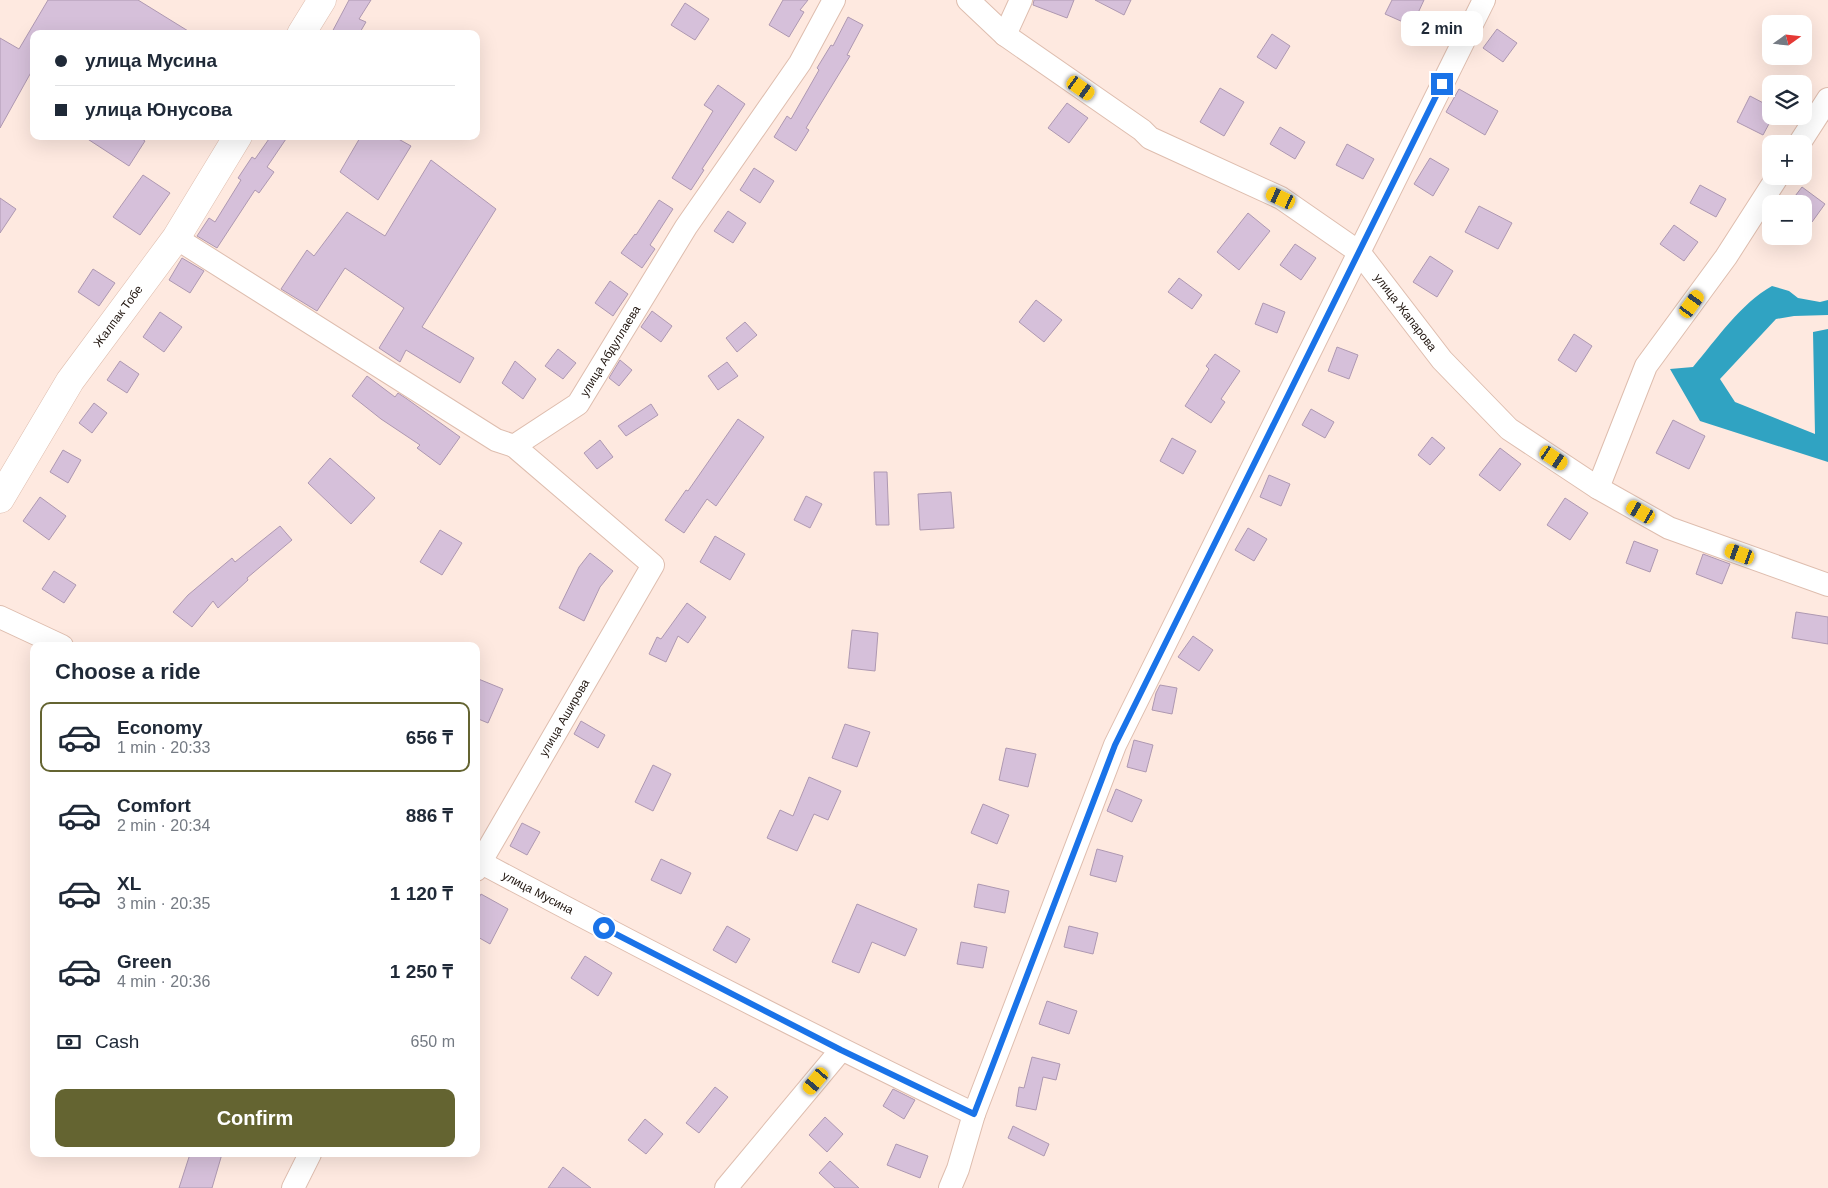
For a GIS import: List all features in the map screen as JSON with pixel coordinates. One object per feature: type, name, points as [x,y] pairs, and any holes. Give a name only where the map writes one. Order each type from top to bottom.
[{"type":"main road","points":[[303,30],[322,0]]},
{"type":"main road","name":"Жалпак Тобе","points":[[0,499],[70,381],[176,238],[236,140]]},
{"type":"street","name":"улица Абдуллаева","points":[[514,446],[578,404],[686,227],[800,63],[834,0]]},
{"type":"street","name":"улица Жапарова","points":[[968,0],[1005,34],[1142,130],[1150,138],[1281,198],[1359,252],[1442,360],[1509,429],[1598,488],[1669,528],[1828,585]]},
{"type":"street","points":[[1005,34],[1021,0]]},
{"type":"street","points":[[950,1188],[958,1169],[974,1114],[1115,745],[1484,0]]},
{"type":"street","points":[[1805,135],[1828,99]]},
{"type":"street","points":[[1598,488],[1646,366],[1726,257],[1772,185]]},
{"type":"street","points":[[176,238],[496,440],[514,446]]},
{"type":"street","name":"улица Аширова","points":[[480,861],[653,565],[514,446]]},
{"type":"street","points":[[0,617],[53,642]]},
{"type":"street","name":"улица Мусина","points":[[480,865],[841,1050],[974,1114]]},
{"type":"street","points":[[726,1188],[841,1050]]},
{"type":"street","points":[[293,1188],[308,1157]]},
{"type":"water","points":[[1772,286],[1789,291],[1798,298],[1820,302],[1828,300],[1828,315],[1794,316],[1776,319],[1720,379],[1735,402],[1815,434],[1813,332],[1828,329],[1828,462],[1700,421],[1670,369],[1693,367],[1739,312]]},
{"type":"building","points":[[48,0],[138,0],[187,30],[30,30]]},
{"type":"building","points":[[349,0],[371,0],[359,19],[366,22],[361,30],[333,30]]},
{"type":"building","points":[[783,0],[808,0],[800,10],[804,12],[789,37],[769,25]]},
{"type":"building","points":[[1034,0],[1074,0],[1067,18],[1033,5]]},
{"type":"building","points":[[1095,0],[1131,0],[1124,15]]},
{"type":"building","points":[[1392,0],[1424,0],[1412,26],[1385,14]]},
{"type":"building","points":[[685,3],[709,19],[695,40],[671,25]]},
{"type":"building","points":[[848,17],[863,25],[847,55],[850,56],[806,128],[809,130],[796,151],[774,137],[787,116],[791,119],[819,70],[817,68],[831,45],[833,46]]},
{"type":"building","points":[[1497,29],[1517,43],[1503,62],[1483,48]]},
{"type":"building","points":[[30,30],[30,74],[0,128],[0,38],[19,49]]},
{"type":"building","points":[[1272,34],[1290,46],[1276,69],[1257,57]]},
{"type":"building","points":[[718,85],[745,104],[702,169],[704,170],[691,190],[672,178],[713,111],[704,105]]},
{"type":"building","points":[[1220,88],[1244,102],[1224,136],[1200,122]]},
{"type":"building","points":[[1459,89],[1498,111],[1485,135],[1446,112]]},
{"type":"building","points":[[1750,96],[1762,102],[1762,125],[1768,125],[1763,135],[1737,122]]},
{"type":"building","points":[[1067,103],[1088,118],[1069,143],[1048,128]]},
{"type":"building","points":[[1280,127],[1305,142],[1295,159],[1270,144]]},
{"type":"building","points":[[89,140],[144,140],[145,141],[129,166]]},
{"type":"building","points":[[268,140],[285,140],[267,167],[274,172],[259,193],[255,190],[217,248],[197,236],[209,218],[215,222],[241,180],[238,178],[252,157],[255,159]]},
{"type":"building","points":[[359,140],[400,140],[411,146],[378,200],[340,172]]},
{"type":"building","points":[[1347,144],[1374,159],[1363,179],[1336,165]]},
{"type":"building","points":[[1430,158],[1449,169],[1433,196],[1414,184]]},
{"type":"building","points":[[431,160],[496,209],[422,327],[474,358],[460,383],[406,350],[400,362],[379,348],[404,308],[345,268],[317,311],[281,289],[307,250],[314,256],[347,212],[385,236]]},
{"type":"building","points":[[754,168],[774,181],[760,203],[740,190]]},
{"type":"building","points":[[143,175],[170,193],[140,235],[113,217]]},
{"type":"building","points":[[1700,185],[1726,199],[1716,217],[1690,203]]},
{"type":"building","points":[[1802,187],[1825,204],[1812,222],[1812,195],[1796,195]]},
{"type":"building","points":[[0,198],[16,209],[0,233]]},
{"type":"building","points":[[659,200],[673,209],[650,245],[655,249],[642,268],[621,253],[636,235]]},
{"type":"building","points":[[1479,206],[1512,223],[1498,249],[1465,232]]},
{"type":"building","points":[[728,211],[746,223],[733,243],[714,231]]},
{"type":"building","points":[[1248,213],[1270,231],[1239,270],[1217,252]]},
{"type":"building","points":[[1674,225],[1698,242],[1684,261],[1660,244]]},
{"type":"building","points":[[1295,244],[1316,258],[1301,280],[1280,265]]},
{"type":"building","points":[[1430,256],[1453,271],[1437,297],[1413,282]]},
{"type":"building","points":[[182,258],[204,271],[190,293],[169,280]]},
{"type":"building","points":[[93,269],[115,283],[99,306],[78,292]]},
{"type":"building","points":[[1179,278],[1202,295],[1192,309],[1168,292]]},
{"type":"building","points":[[610,281],[628,294],[613,316],[595,303]]},
{"type":"building","points":[[1036,300],[1062,320],[1044,342],[1019,322]]},
{"type":"building","points":[[1263,303],[1285,312],[1277,333],[1255,324]]},
{"type":"building","points":[[652,311],[672,326],[661,342],[641,327]]},
{"type":"building","points":[[160,312],[182,327],[164,352],[143,337]]},
{"type":"building","points":[[745,322],[757,335],[737,352],[726,338]]},
{"type":"building","points":[[1574,334],[1592,346],[1576,372],[1558,360]]},
{"type":"building","points":[[1337,347],[1358,355],[1349,379],[1328,371]]},
{"type":"building","points":[[558,349],[576,363],[563,379],[545,366]]},
{"type":"building","points":[[1215,354],[1240,371],[1221,399],[1225,402],[1211,423],[1185,406],[1209,369],[1206,366]]},
{"type":"building","points":[[620,360],[632,370],[619,386],[609,378]]},
{"type":"building","points":[[120,361],[139,374],[127,393],[107,380]]},
{"type":"building","points":[[515,361],[536,379],[523,399],[502,383]]},
{"type":"building","points":[[727,362],[738,376],[718,390],[708,376]]},
{"type":"building","points":[[367,376],[395,397],[398,393],[460,437],[440,465],[417,448],[420,445],[381,419],[352,396]]},
{"type":"building","points":[[94,403],[107,413],[92,433],[79,423]]},
{"type":"building","points":[[651,404],[658,415],[626,436],[618,426]]},
{"type":"building","points":[[1311,409],[1334,422],[1325,438],[1302,425]]},
{"type":"building","points":[[738,419],[764,437],[716,506],[707,499],[684,533],[665,520],[686,490],[688,491]]},
{"type":"building","points":[[1673,420],[1705,436],[1689,469],[1656,453]]},
{"type":"building","points":[[1432,437],[1445,448],[1430,465],[1418,455]]},
{"type":"building","points":[[1172,438],[1196,451],[1183,474],[1160,461]]},
{"type":"building","points":[[600,440],[613,457],[597,469],[584,453]]},
{"type":"building","points":[[1500,448],[1521,464],[1500,491],[1479,475]]},
{"type":"building","points":[[63,450],[81,460],[68,483],[50,472]]},
{"type":"building","points":[[330,458],[375,498],[351,524],[308,483]]},
{"type":"building","points":[[874,472],[887,472],[889,525],[876,525]]},
{"type":"building","points":[[1269,475],[1290,484],[1281,506],[1260,497]]},
{"type":"building","points":[[951,492],[954,528],[920,530],[918,494]]},
{"type":"building","points":[[806,496],[822,504],[810,528],[794,520]]},
{"type":"building","points":[[40,497],[66,516],[49,540],[23,521]]},
{"type":"building","points":[[1565,498],[1588,513],[1570,540],[1547,525]]},
{"type":"building","points":[[280,526],[292,540],[247,578],[248,580],[218,608],[213,601],[192,627],[173,612],[188,595],[232,558],[235,562]]},
{"type":"building","points":[[1248,528],[1267,539],[1254,561],[1235,550]]},
{"type":"building","points":[[440,530],[462,543],[442,575],[420,562]]},
{"type":"building","points":[[715,536],[745,554],[730,580],[700,562]]},
{"type":"building","points":[[1634,541],[1658,550],[1650,572],[1626,563]]},
{"type":"building","points":[[590,553],[613,571],[600,587],[584,621],[559,608],[579,567]]},
{"type":"building","points":[[1703,554],[1730,564],[1722,584],[1696,574]]},
{"type":"building","points":[[54,571],[76,585],[64,603],[42,589]]},
{"type":"building","points":[[687,603],[706,617],[688,643],[678,636],[666,662],[649,654],[657,637],[661,639]]},
{"type":"building","points":[[1796,612],[1828,617],[1828,644],[1792,638]]},
{"type":"building","points":[[852,630],[878,633],[875,671],[848,668]]},
{"type":"building","points":[[1193,636],[1213,650],[1199,671],[1178,657]]},
{"type":"building","points":[[480,680],[503,689],[488,723],[480,720]]},
{"type":"building","points":[[1160,685],[1177,688],[1172,714],[1152,710]]},
{"type":"building","points":[[581,721],[605,735],[598,748],[574,734]]},
{"type":"building","points":[[845,724],[870,732],[857,767],[832,758]]},
{"type":"building","points":[[1134,740],[1153,745],[1146,772],[1127,767]]},
{"type":"building","points":[[1006,748],[1036,754],[1028,787],[999,780]]},
{"type":"building","points":[[653,765],[671,774],[653,811],[635,802]]},
{"type":"building","points":[[809,777],[841,791],[828,820],[814,814],[797,851],[767,838],[780,810],[793,816]]},
{"type":"building","points":[[1116,789],[1142,800],[1132,822],[1107,811]]},
{"type":"building","points":[[983,804],[1009,815],[997,844],[971,833]]},
{"type":"building","points":[[522,823],[540,832],[527,855],[510,846]]},
{"type":"building","points":[[1097,849],[1123,856],[1116,882],[1090,875]]},
{"type":"building","points":[[661,859],[691,873],[681,894],[651,880]]},
{"type":"building","points":[[978,884],[1009,891],[1005,913],[974,907]]},
{"type":"building","points":[[481,894],[508,909],[490,944],[480,938]]},
{"type":"building","points":[[857,904],[917,929],[905,956],[872,942],[859,973],[832,962]]},
{"type":"building","points":[[727,926],[750,939],[736,963],[713,950]]},
{"type":"building","points":[[1069,926],[1098,933],[1093,954],[1064,947]]},
{"type":"building","points":[[961,942],[987,947],[983,968],[957,964]]},
{"type":"building","points":[[585,956],[612,973],[598,996],[571,978]]},
{"type":"building","points":[[1047,1001],[1077,1011],[1069,1034],[1039,1024]]},
{"type":"building","points":[[1032,1057],[1060,1064],[1056,1080],[1043,1077],[1036,1110],[1016,1106],[1019,1087],[1024,1088]]},
{"type":"building","points":[[715,1087],[728,1097],[699,1133],[686,1123]]},
{"type":"building","points":[[893,1089],[915,1100],[904,1119],[883,1106]]},
{"type":"building","points":[[825,1117],[843,1134],[827,1152],[809,1135]]},
{"type":"building","points":[[645,1119],[663,1134],[646,1154],[628,1140]]},
{"type":"building","points":[[1013,1126],[1049,1144],[1044,1156],[1008,1138]]},
{"type":"building","points":[[896,1144],[928,1156],[920,1178],[887,1165]]},
{"type":"building","points":[[189,1157],[221,1157],[212,1188],[179,1188]]},
{"type":"building","points":[[830,1161],[859,1188],[835,1188],[819,1173]]},
{"type":"building","points":[[563,1167],[591,1188],[548,1188]]},
{"type":"route","points":[[604,928],[841,1050],[974,1114],[1115,745],[1442,84]]}]
